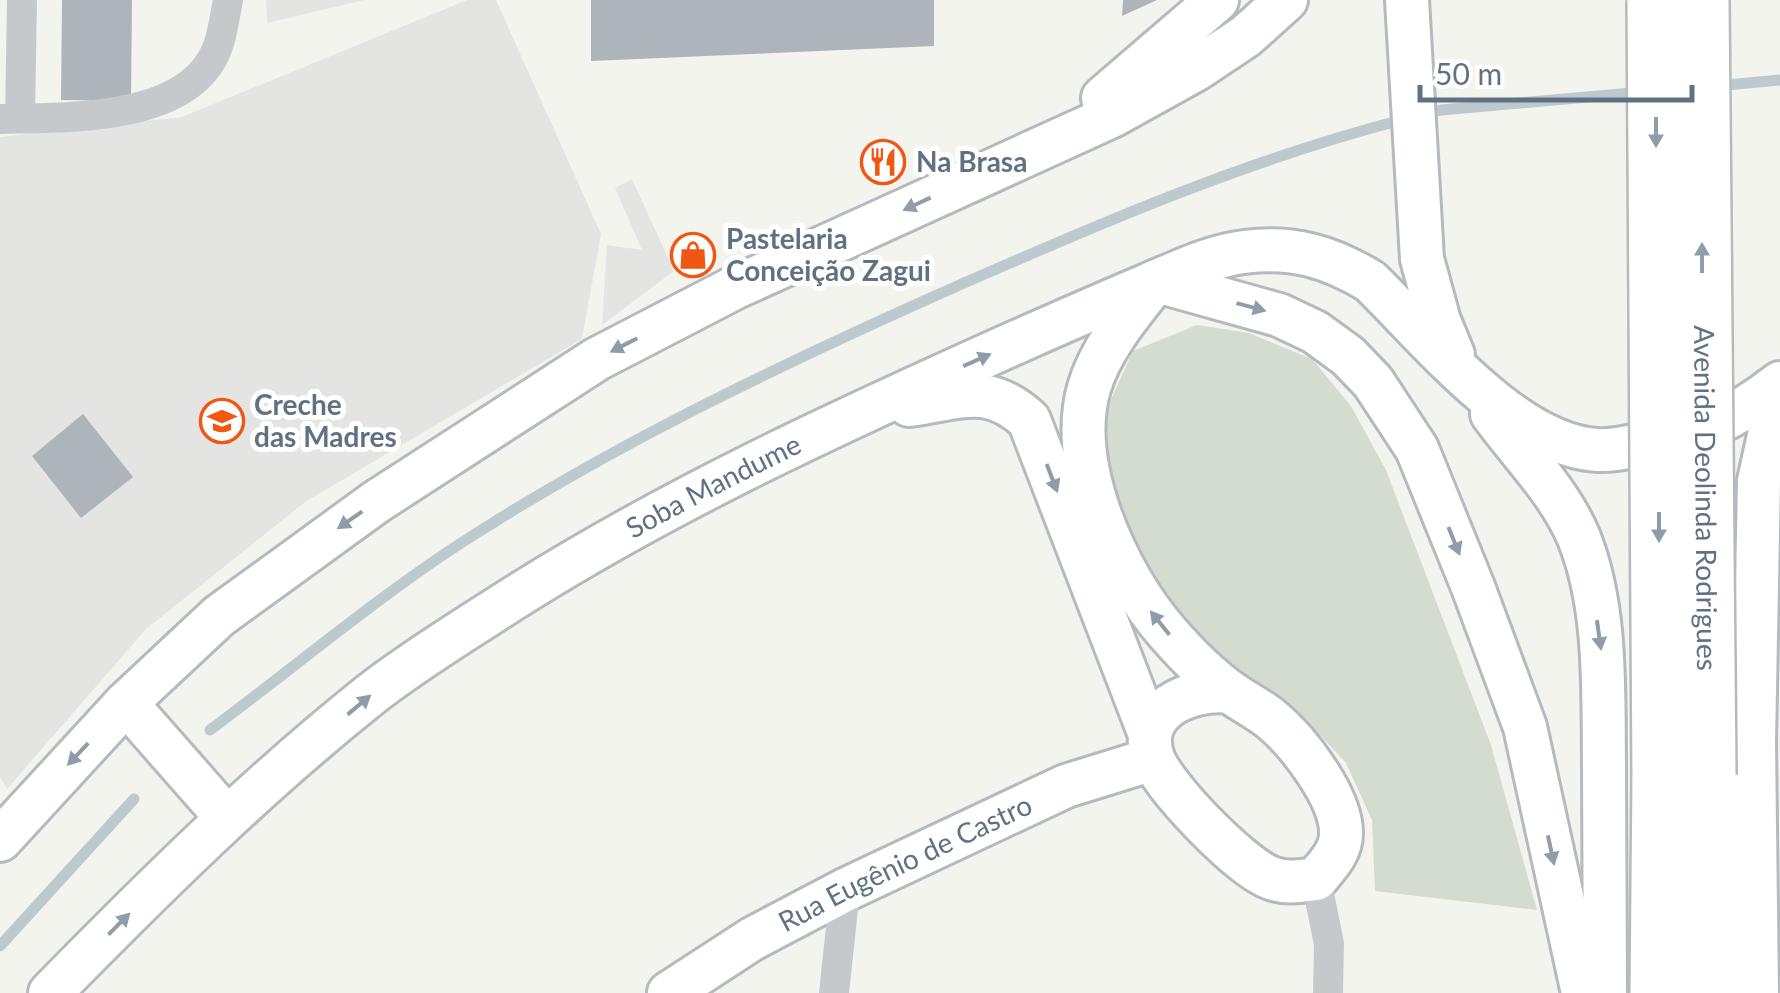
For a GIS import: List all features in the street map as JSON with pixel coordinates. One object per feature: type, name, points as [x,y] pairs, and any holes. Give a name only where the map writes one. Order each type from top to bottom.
[{"type":"highway","name":"Avenida Deolinda Rodrigues","points":[[1655,0],[1684,777],[1711,993]]},
{"type":"highway","name":"Avenida Deolinda Rodrigues","points":[[1658,993],[1684,777],[1701,0]]},
{"type":"main road","points":[[1005,164],[1101,99],[1184,32],[1216,0]]},
{"type":"main road","points":[[0,840],[139,718],[219,616],[376,502],[597,359],[734,288],[1112,116],[1195,70],[1246,36],[1286,0]]},
{"type":"main road","points":[[1407,0],[1418,209],[1422,259],[1430,292],[1459,368],[1560,507],[1578,537],[1592,584],[1604,706],[1605,993]]},
{"type":"main road","name":"Soba Mandume","points":[[50,993],[213,802],[546,576],[674,503],[864,411],[1157,281],[1214,258],[1245,252],[1324,256],[1370,281],[1459,368]]},
{"type":"main road","points":[[864,411],[987,394],[1010,403],[1029,420],[1151,746],[1207,830],[1266,877],[1288,883],[1316,879],[1334,859],[1341,834],[1336,806],[1316,770],[1273,720],[1230,692],[1168,633],[1136,592],[1099,511],[1086,465],[1088,388],[1116,335],[1157,281],[1279,315],[1316,332],[1348,356],[1374,382],[1417,450],[1474,588],[1524,727],[1582,993]]},
{"type":"main road","points":[[1459,368],[1508,413],[1537,432],[1567,445],[1600,451],[1682,439],[1746,410],[1780,384]]},
{"type":"main road","points":[[1757,993],[1754,742],[1759,481],[1780,384]]},
{"type":"main road","points":[[1780,603],[1754,742],[1772,836],[1780,853]]},
{"type":"main road","points":[[1151,746],[1161,711],[1208,689],[1230,692]]},
{"type":"main road","points":[[139,718],[213,802]]},
{"type":"main road","name":"Rua Eugênio de Castro","points":[[669,993],[752,938],[845,890],[1151,746]]},
{"type":"street","points":[[22,0],[10,118],[121,112],[175,96],[200,76],[218,49],[228,0]]},
{"type":"street","points":[[1316,879],[1329,944],[1328,992]]},
{"type":"street","points":[[834,993],[845,890]]},
{"type":"shaded area","points":[[266,0],[364,0],[267,23]]},
{"type":"shaded area","name":"Creche das Madres","points":[[467,0],[496,0],[601,234],[582,339],[305,502],[146,629],[7,789],[0,777],[0,137],[182,117]]},
{"type":"shaded area","points":[[632,179],[674,271],[602,325],[607,245],[642,250],[615,188]]},
{"type":"shaded area","points":[[1197,325],[1249,333],[1312,359],[1351,406],[1386,470],[1491,745],[1537,910],[1375,891],[1372,820],[1346,763],[1304,718],[1219,658],[1151,590],[1106,495],[1102,419],[1133,351]]},
{"type":"building","points":[[62,0],[132,0],[131,101],[61,100]]},
{"type":"building","points":[[591,0],[934,0],[934,46],[591,61]]},
{"type":"building","points":[[1123,0],[1157,0],[1122,16]]},
{"type":"building","points":[[83,414],[133,477],[81,518],[32,456]]},
{"type":"waterway","points":[[1716,86],[1780,80]]},
{"type":"waterway","points":[[1423,115],[1441,110],[1643,92]]},
{"type":"waterway","points":[[210,730],[427,566],[516,508],[636,440],[883,319],[1115,218],[1287,154],[1405,119]]},
{"type":"waterway","points":[[0,946],[134,799]]},
{"type":"place","name":"Na Brasa","points":[[883,162]]},
{"type":"place","name":"Pastelaria Conceição Zagui","points":[[693,255]]},
{"type":"place","name":"Creche das Madres","points":[[222,421]]}]
